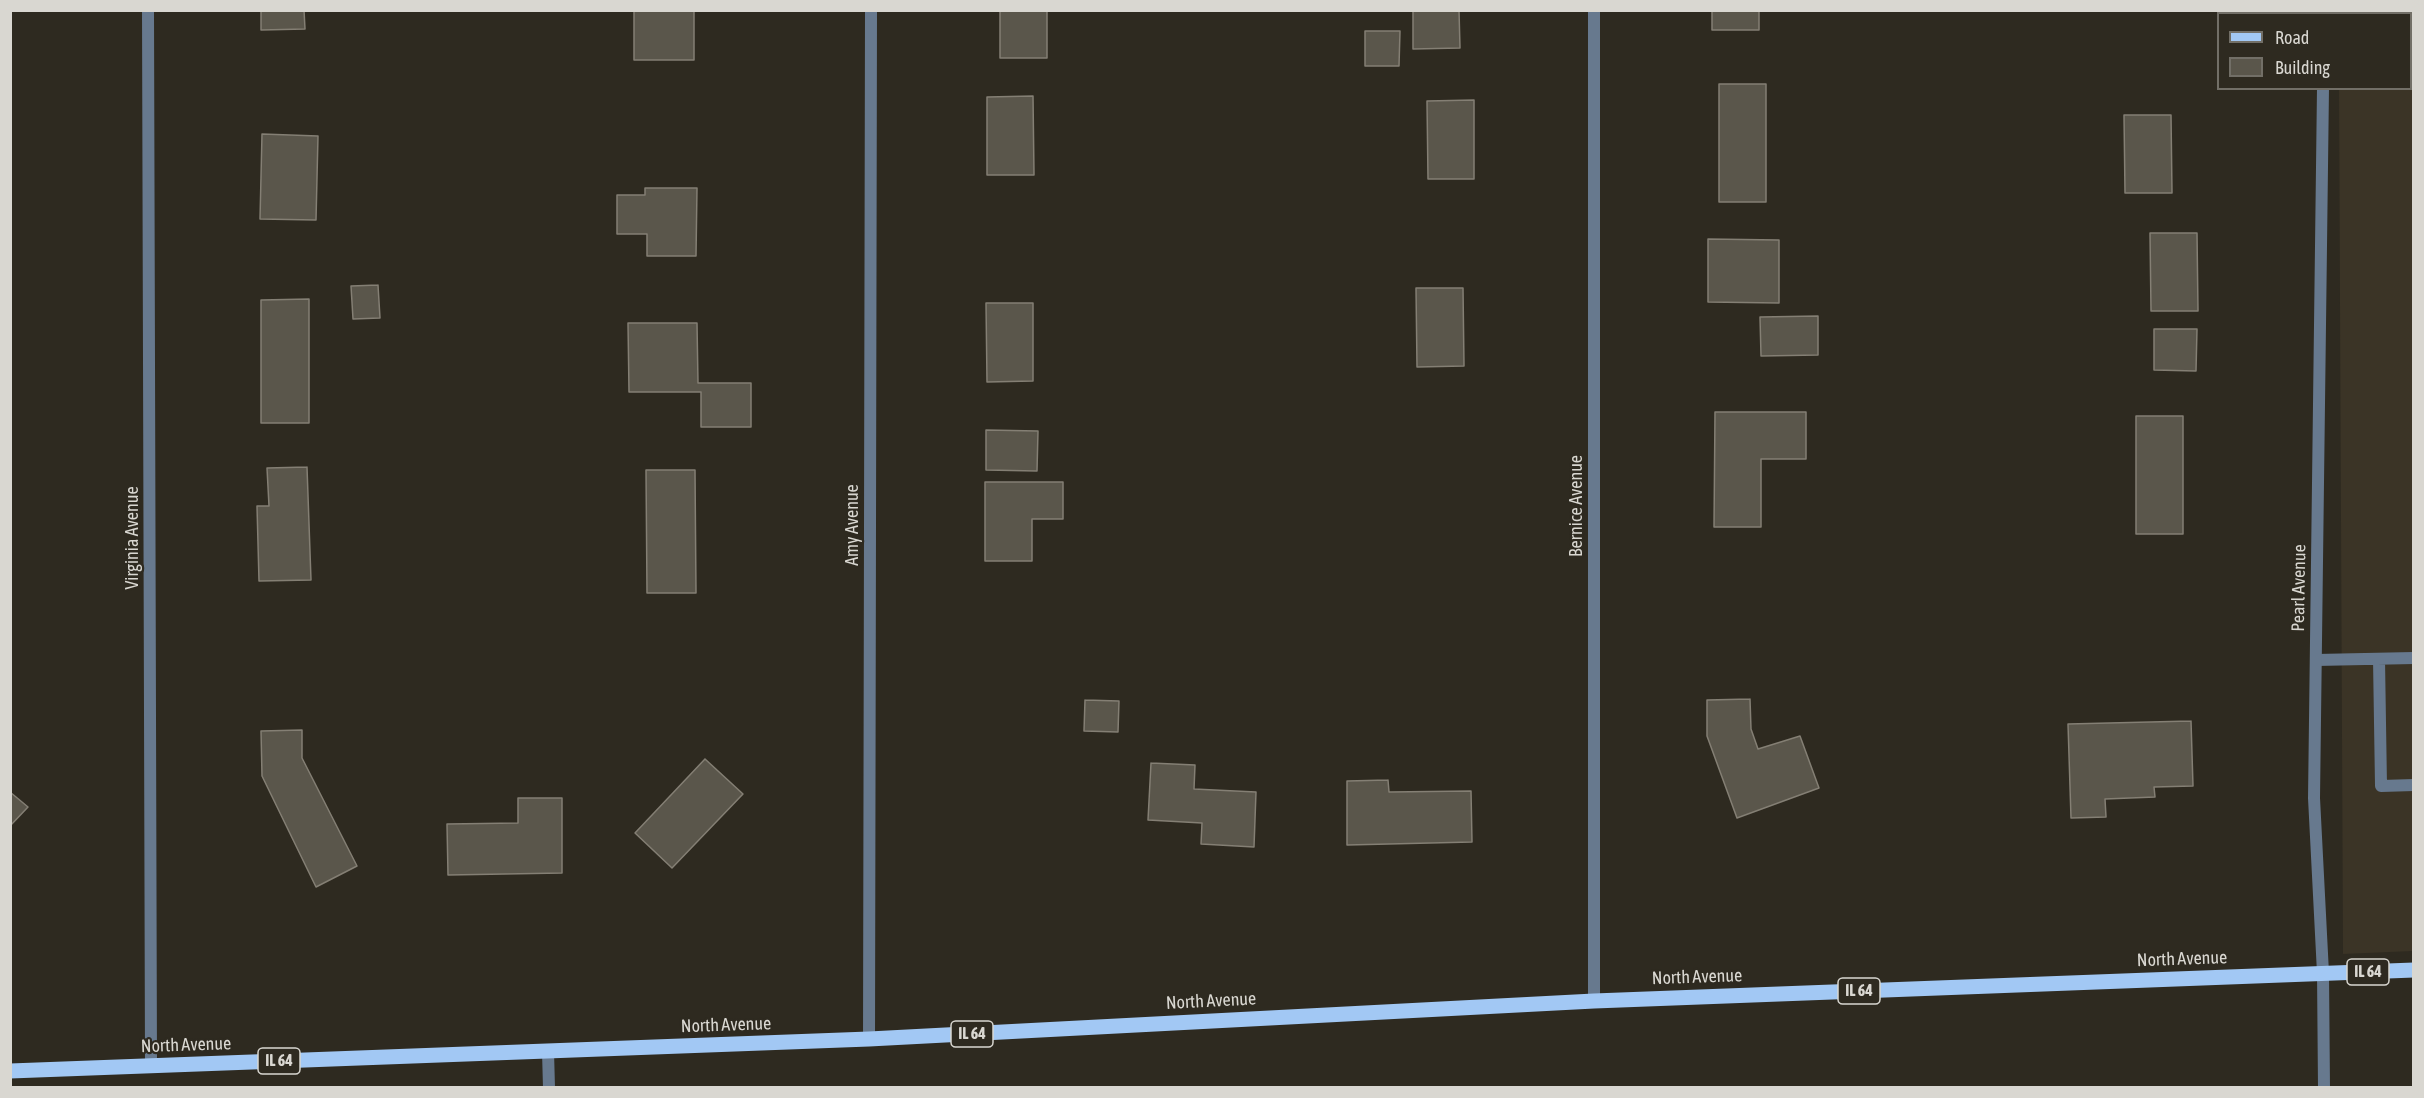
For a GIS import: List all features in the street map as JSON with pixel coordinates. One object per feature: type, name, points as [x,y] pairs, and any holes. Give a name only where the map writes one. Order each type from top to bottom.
[{"type":"main road","name":"North Avenue","points":[[10,1071],[869,1039],[1593,1000],[2414,970]]},
{"type":"street","name":"Virginia Avenue","points":[[148,10],[151,1066]]},
{"type":"street","name":"Amy Avenue","points":[[869,1039],[871,10]]},
{"type":"street","name":"Bernice Avenue","points":[[1593,1000],[1594,10]]},
{"type":"street","name":"Pearl Avenue","points":[[2323,90],[2314,798],[2323,973],[2324,1088]]},
{"type":"street","points":[[2316,660],[2414,658]]},
{"type":"street","points":[[2379,659],[2381,786],[2414,785]]},
{"type":"street","points":[[548,1051],[549,1088]]},
{"type":"shaded area","points":[[2413,40],[2413,951],[2343,954],[2339,90],[2412,90]]},
{"type":"building","points":[[261,10],[304,10],[305,29],[261,30]]},
{"type":"building","points":[[634,10],[694,10],[694,60],[634,60]]},
{"type":"building","points":[[1000,10],[1047,10],[1047,58],[1000,58]]},
{"type":"building","points":[[1413,10],[1459,10],[1460,48],[1413,49]]},
{"type":"building","points":[[1712,10],[1759,10],[1759,30],[1712,30]]},
{"type":"building","points":[[1365,31],[1400,31],[1399,66],[1365,66]]},
{"type":"building","points":[[1719,84],[1766,84],[1766,202],[1719,202]]},
{"type":"building","points":[[1033,96],[1034,175],[987,175],[987,97]]},
{"type":"building","points":[[1474,100],[1474,179],[1428,179],[1427,101]]},
{"type":"building","points":[[2124,115],[2171,115],[2172,193],[2125,193]]},
{"type":"building","points":[[262,134],[318,136],[316,220],[260,219]]},
{"type":"building","points":[[645,188],[697,188],[696,256],[647,256],[647,234],[617,234],[617,195],[645,195]]},
{"type":"building","points":[[2150,233],[2197,233],[2198,311],[2151,311]]},
{"type":"building","points":[[1708,239],[1779,240],[1779,303],[1708,302]]},
{"type":"building","points":[[378,285],[380,318],[353,319],[351,286]]},
{"type":"building","points":[[1416,288],[1463,288],[1464,366],[1417,367]]},
{"type":"building","points":[[309,299],[309,423],[261,423],[261,300]]},
{"type":"building","points":[[986,303],[1033,303],[1033,381],[987,382]]},
{"type":"building","points":[[1818,316],[1818,355],[1761,356],[1760,317]]},
{"type":"building","points":[[628,323],[697,323],[698,383],[751,383],[751,427],[701,427],[701,392],[629,392]]},
{"type":"building","points":[[2154,329],[2197,329],[2196,371],[2154,370]]},
{"type":"building","points":[[1715,412],[1806,412],[1806,459],[1761,459],[1761,527],[1714,527]]},
{"type":"building","points":[[2136,416],[2183,416],[2183,534],[2136,534]]},
{"type":"building","points":[[986,430],[1038,431],[1037,471],[986,470]]},
{"type":"building","points":[[307,467],[311,580],[259,581],[257,506],[269,506],[267,468]]},
{"type":"building","points":[[646,470],[695,470],[696,593],[647,593]]},
{"type":"building","points":[[985,482],[1063,482],[1063,519],[1032,519],[1032,561],[985,561]]},
{"type":"building","points":[[1750,699],[1751,729],[1758,749],[1800,736],[1819,788],[1737,818],[1707,736],[1707,700]]},
{"type":"building","points":[[1085,700],[1119,701],[1118,732],[1084,731]]},
{"type":"building","points":[[2191,721],[2193,786],[2154,787],[2155,797],[2105,799],[2106,817],[2071,818],[2068,724]]},
{"type":"building","points":[[302,730],[302,758],[357,866],[316,887],[262,776],[261,731]]},
{"type":"building","points":[[705,759],[743,794],[672,868],[635,833]]},
{"type":"building","points":[[1151,763],[1195,765],[1194,789],[1256,792],[1254,847],[1201,844],[1202,823],[1148,820]]},
{"type":"building","points":[[1388,780],[1389,792],[1471,791],[1472,842],[1347,845],[1347,781]]},
{"type":"building","points":[[10,792],[28,807],[10,826]]},
{"type":"building","points":[[518,798],[562,798],[562,873],[448,875],[447,824],[518,823]]}]
